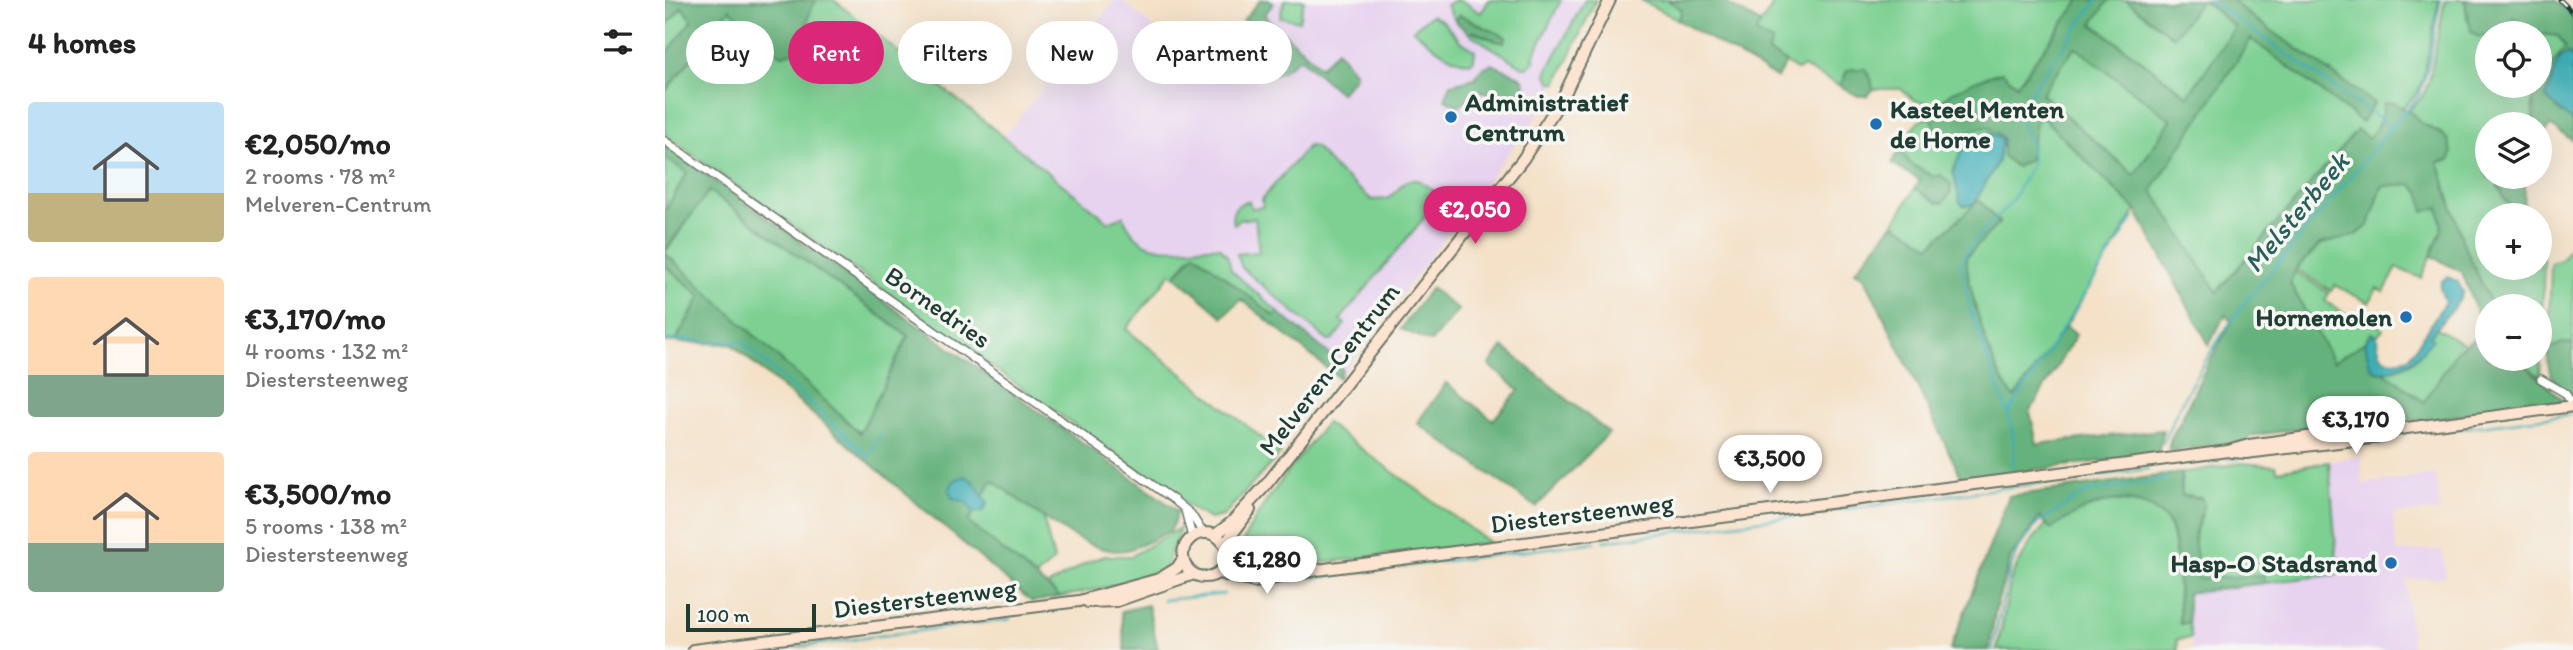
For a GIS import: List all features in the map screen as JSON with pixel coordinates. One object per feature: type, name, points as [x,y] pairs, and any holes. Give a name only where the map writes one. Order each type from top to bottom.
[{"type":"main road","name":"Melveren-Centrum","points":[[1215,535],[1232,522],[1265,486],[1523,159],[1563,97],[1610,0]]},
{"type":"main road","name":"Diestersteenweg","points":[[1218,573],[1254,582],[1317,570],[2228,452],[2249,444],[2379,427],[2399,429],[2573,405]]},
{"type":"main road","name":"Melveren-Centrum","points":[[1225,544],[1265,486]]},
{"type":"main road","points":[[1203,533],[1215,535],[1225,544],[1227,560],[1218,573],[1209,577],[1194,574],[1184,559],[1184,549],[1192,537],[1203,533]]},
{"type":"main road","name":"Diestersteenweg","points":[[693,650],[1079,601],[1159,579],[1177,568],[1184,559]]},
{"type":"main road","name":"Diestersteenweg","points":[[1227,560],[1244,572],[1317,570]]},
{"type":"main road","name":"Diestersteenweg","points":[[1079,601],[1117,601],[1194,574]]},
{"type":"street","name":"Bornedries","points":[[665,141],[1185,509],[1203,533]]},
{"type":"street","points":[[2541,379],[2565,393],[2573,405]]},
{"type":"street","points":[[1185,509],[1192,537]]},
{"type":"shaded area","points":[[1115,0],[1121,0],[1146,21],[1132,21],[1132,84],[1292,84],[1292,21],[1243,21],[1260,0],[1596,0],[1548,101],[1344,371],[1245,294],[1223,317],[1003,138],[1047,84],[1118,84],[1118,21],[1098,21]]},
{"type":"shaded area","name":"Hasp-O Stadsrand","points":[[2361,455],[2362,484],[2436,474],[2440,511],[2393,514],[2397,552],[2442,549],[2446,577],[2406,580],[2412,650],[2192,650],[2187,593],[2338,574],[2329,462]]},
{"type":"green space","points":[[665,0],[816,0],[808,21],[788,21],[788,53],[782,55],[774,50],[774,21],[742,21],[730,9],[721,21],[691,21],[682,7],[665,27]]},
{"type":"green space","points":[[816,0],[834,0],[860,21],[809,21],[809,11]]},
{"type":"green space","points":[[1260,0],[1274,3],[1264,15],[1271,21],[1243,21]]},
{"type":"green space","points":[[1284,0],[1304,0],[1299,21],[1280,17]]},
{"type":"green space","points":[[1454,0],[1462,1],[1481,13],[1489,0],[1561,0],[1533,57],[1536,60],[1528,67],[1523,67],[1470,34],[1472,31],[1499,42],[1459,15],[1456,22],[1446,5]]},
{"type":"green space","points":[[1585,0],[1596,0],[1557,83],[1552,83],[1546,74]]},
{"type":"green space","points":[[1641,0],[1668,0],[1683,10],[1678,20]]},
{"type":"green space","points":[[1668,0],[1721,0],[1760,23],[1756,33],[1772,42],[1768,52],[1786,62],[1777,78],[1678,20],[1682,10]]},
{"type":"green space","points":[[1776,0],[2080,0],[2017,85],[2002,72],[1967,86],[1934,106],[1914,100],[1901,89],[1873,89],[1871,79],[1847,71],[1840,86],[1803,67],[1797,70],[1768,52],[1755,33]]},
{"type":"green space","points":[[2080,0],[2109,0],[2092,24],[2188,96],[2235,27],[2204,0],[2232,0],[2374,103],[2362,122],[2251,39],[2152,190],[2217,292],[2357,130],[2368,138],[2379,122],[2384,103],[2395,103],[2448,140],[2452,152],[2450,160],[2438,162],[2463,243],[2475,269],[2475,280],[2480,280],[2486,294],[2475,294],[2475,308],[2462,272],[2431,256],[2442,230],[2439,207],[2424,212],[2421,194],[2411,184],[2382,186],[2369,225],[2356,235],[2321,244],[2296,269],[2290,283],[2333,362],[2365,342],[2375,370],[2384,372],[2424,402],[2458,350],[2475,338],[2475,371],[2532,371],[2565,402],[2323,432],[2321,426],[2249,436],[2249,442],[2169,451],[2171,438],[2232,322],[2225,315],[2209,345],[2136,210],[2038,113],[2029,160],[2016,167],[2003,156],[2003,139],[1990,129],[1980,128],[1957,137],[1940,136],[1930,117],[1942,100],[1960,88],[2002,72],[2017,85]],"holes":[[[2075,47],[2171,120],[2134,175],[2041,94]]]},
{"type":"green space","points":[[2109,0],[2126,0],[2173,37],[2202,0],[2235,27],[2188,96],[2092,23]]},
{"type":"green space","points":[[2126,0],[2202,0],[2173,37]]},
{"type":"green space","points":[[2232,0],[2439,0],[2423,79],[2417,93],[2403,108],[2395,103],[2384,103],[2379,122],[2368,138],[2357,130],[2217,293],[2152,190],[2251,38],[2361,121],[2374,103]]},
{"type":"green space","points":[[2445,0],[2465,0],[2467,19],[2475,31],[2475,98],[2536,98],[2532,104],[2533,112],[2475,112],[2475,189],[2500,189],[2510,203],[2475,203],[2475,269],[2463,243],[2438,161],[2442,134],[2421,123],[2408,111],[2422,97],[2429,82]]},
{"type":"green space","points":[[2465,0],[2555,0],[2573,17],[2573,58],[2568,53],[2552,86],[2552,66],[2566,47],[2558,36],[2552,35],[2552,21],[2519,21],[2513,17],[2509,21],[2475,21],[2475,34],[2471,31]]},
{"type":"green space","points":[[682,7],[692,20],[686,21],[686,28],[665,56],[665,27]]},
{"type":"green space","points":[[731,8],[743,21],[721,21]]},
{"type":"green space","points":[[1431,15],[1443,21],[1460,41],[1475,50],[1474,60],[1470,63],[1454,58],[1413,30]]},
{"type":"green space","points":[[1459,15],[1506,37],[1504,42],[1473,31],[1470,34],[1456,22]]},
{"type":"green space","points":[[686,28],[686,65],[665,92],[665,56]]},
{"type":"green space","points":[[2552,35],[2558,36],[2566,47],[2552,66]]},
{"type":"green space","points":[[788,40],[788,84],[884,84],[884,40],[898,52],[898,84],[938,84],[1109,222],[1123,216],[1131,231],[1152,246],[1177,249],[1220,247],[1228,257],[1231,270],[1278,312],[1274,317],[1189,258],[1175,276],[1171,273],[1126,329],[1281,453],[1223,516],[1210,519],[665,135],[665,92],[686,65],[686,84],[774,84],[774,45]]},
{"type":"green space","points":[[1292,41],[1321,67],[1337,50],[1355,73],[1354,78],[1340,93],[1300,58],[1292,64]]},
{"type":"green space","points":[[2075,46],[2171,120],[2134,175],[2041,94]]},
{"type":"green space","points":[[1491,64],[1524,80],[1525,87],[1519,96],[1507,100],[1481,91],[1472,92],[1468,100],[1459,106],[1445,99],[1451,84],[1475,78],[1481,69]]},
{"type":"green space","points":[[1865,69],[1871,79],[1873,89],[1867,96],[1858,96],[1840,86],[1847,71]]},
{"type":"green space","points":[[2533,98],[2546,98],[2573,122],[2573,141],[2552,126],[2552,112],[2534,112]]},
{"type":"green space","points":[[2037,112],[2136,210],[2066,326],[2015,398],[2006,387],[1990,352],[1971,290],[1966,257],[1999,222],[1978,201],[1930,247],[1894,223],[1915,188],[1928,197],[1950,193],[1951,184],[1941,176],[1934,177],[1911,164],[1900,150],[1918,121],[1930,117],[1940,136],[1957,137],[1985,127],[2003,139],[2033,138]]},
{"type":"green space","points":[[665,145],[1178,511],[1171,530],[1126,550],[1093,546],[1056,526],[992,480],[968,522],[1060,597],[1032,602],[731,344],[675,342],[701,296],[665,265],[665,253],[860,433],[908,336],[709,191],[665,250],[665,211],[687,173],[665,157]]},
{"type":"green space","points":[[1308,146],[1315,147],[1336,170],[1372,200],[1387,199],[1404,183],[1415,180],[1425,184],[1444,200],[1441,205],[1437,202],[1340,320],[1345,324],[1332,341],[1328,341],[1242,268],[1237,254],[1259,252],[1255,218],[1238,220],[1234,224],[1235,208],[1249,201],[1251,208],[1263,207],[1262,199]]},
{"type":"green space","points":[[1900,150],[1911,164],[1934,177],[1941,175],[1951,184],[1950,193],[1943,203],[1937,203],[1915,188],[1920,181],[1892,163]]},
{"type":"green space","points":[[665,157],[687,173],[665,211]]},
{"type":"green space","points":[[2411,184],[2439,206],[2442,230],[2421,278],[2397,268],[2384,292],[2377,288],[2369,303],[2335,285],[2331,291],[2296,269],[2321,244],[2356,235],[2369,225],[2382,186]]},
{"type":"green space","points":[[2500,189],[2525,189],[2524,203],[2508,203]]},
{"type":"green space","points":[[709,190],[908,336],[860,434],[665,253]]},
{"type":"green space","points":[[1979,200],[1999,223],[1966,257],[1967,271],[1990,353],[1998,372],[2015,397],[2066,326],[2076,335],[2030,412],[2037,444],[2163,430],[2158,454],[1962,479],[1864,276],[1855,271],[1894,223],[1930,246]]},
{"type":"green space","points":[[2573,240],[2573,344],[2563,343],[2552,347],[2552,263],[2563,259]]},
{"type":"green space","points":[[1195,253],[1274,316],[1278,312],[1339,362],[1342,370],[1339,378],[1241,299],[1223,317],[1175,276]]},
{"type":"green space","points":[[665,265],[701,296],[675,342],[665,342]]},
{"type":"green space","points":[[2294,271],[2329,293],[2325,301],[2359,323],[2364,316],[2383,329],[2377,336],[2375,334],[2367,337],[2365,342],[2333,362],[2290,283]]},
{"type":"green space","points":[[2480,280],[2543,280],[2543,294],[2486,294]]},
{"type":"green space","points":[[1431,288],[1458,310],[1431,342],[1401,329]]},
{"type":"green space","points":[[2433,326],[2466,345],[2458,350],[2424,403],[2384,372],[2404,366],[2416,358],[2425,346]]},
{"type":"green space","points":[[2563,343],[2573,344],[2573,398],[2552,378],[2550,371],[2552,371],[2552,347]]},
{"type":"green space","points":[[1503,347],[1609,433],[1536,507],[1417,423],[1446,383],[1493,420],[1519,390],[1489,365]]},
{"type":"green space","points":[[1326,423],[1490,543],[1286,567],[1285,563],[1248,567],[1240,553],[1252,524]]},
{"type":"green space","points":[[2329,462],[2338,574],[2265,583],[2263,575],[2198,579],[2194,535],[2202,516],[2191,495],[2182,496],[2181,473],[2241,463],[2276,466],[2277,471]]},
{"type":"green space","points":[[2181,473],[2182,496],[2201,498],[2204,504],[2194,535],[2198,579],[2264,575],[2265,583],[2187,593],[2189,622],[2180,624],[2176,556],[2168,522],[2156,511],[2139,502],[2112,501],[2086,509],[2051,529],[2040,517],[2011,557],[1996,607],[1989,650],[1950,650],[2009,496]]},
{"type":"green space","points":[[992,480],[1043,517],[1054,560],[1036,577],[967,522]]},
{"type":"green space","points":[[2111,500],[2148,506],[2166,520],[2173,539],[2180,624],[2189,622],[2191,638],[2177,639],[2178,650],[1997,650],[2012,575],[2031,542],[2047,523],[2052,529],[2072,514]]},
{"type":"green space","points":[[1180,528],[1165,570],[1136,581],[1060,597],[1047,586],[1104,556],[1131,556]]},
{"type":"green space","points":[[1148,605],[1158,650],[1125,650],[1121,611]]},
{"type":"water","points":[[2568,53],[2573,58],[2573,122],[2546,98],[2552,98],[2552,80],[2559,59]]},
{"type":"water","points":[[1991,133],[2002,139],[1998,161],[1974,204],[1965,206],[1960,203],[1953,171],[1963,147],[1984,134]]},
{"type":"water","points":[[2448,277],[2458,282],[2463,292],[2459,301],[2430,336],[2433,339],[2410,363],[2385,372],[2373,369],[2368,360],[2365,342],[2371,333],[2377,336],[2379,351],[2385,359],[2394,361],[2409,358],[2445,302],[2440,288],[2442,281]]},
{"type":"water","points":[[965,476],[974,482],[988,503],[983,511],[974,513],[966,502],[952,498],[949,490],[954,480]]},
{"type":"waterway","points":[[2022,111],[2034,87],[2097,0]]},
{"type":"waterway","points":[[2209,0],[2390,126]]},
{"type":"waterway","name":"Melsterbeek","points":[[2163,443],[2198,373],[2242,306],[2419,95],[2430,60],[2441,0]]},
{"type":"waterway","points":[[2014,465],[2013,435],[2008,414],[1970,309],[1961,262],[1970,246],[2012,201],[2032,164],[2030,141],[2020,121],[2021,116]]},
{"type":"waterway","points":[[2008,414],[2134,217]]},
{"type":"waterway","points":[[665,340],[742,342],[869,457],[881,435]]},
{"type":"waterway","points":[[2449,430],[2573,414]]},
{"type":"waterway","points":[[2228,459],[2239,458]]},
{"type":"waterway","points":[[2187,464],[2219,461]]},
{"type":"waterway","points":[[1604,541],[2148,469]]},
{"type":"waterway","name":"Melsterbeek","points":[[1992,650],[2016,553],[2038,523],[2086,492],[2163,480],[2165,476]]},
{"type":"waterway","points":[[1313,578],[1595,542]]},
{"type":"waterway","points":[[1163,600],[1224,594]]},
{"type":"waterway","points":[[771,650],[1010,619]]},
{"type":"railway","points":[[2560,0],[2573,13]]},
{"type":"place","name":"Administratief Centrum","points":[[1451,117]]},
{"type":"place","name":"Kasteel Menten de Horne","points":[[1876,124]]},
{"type":"place","name":"Hornemolen","points":[[2406,317]]},
{"type":"place","name":"Hasp-O Stadsrand","points":[[2391,563]]}]
